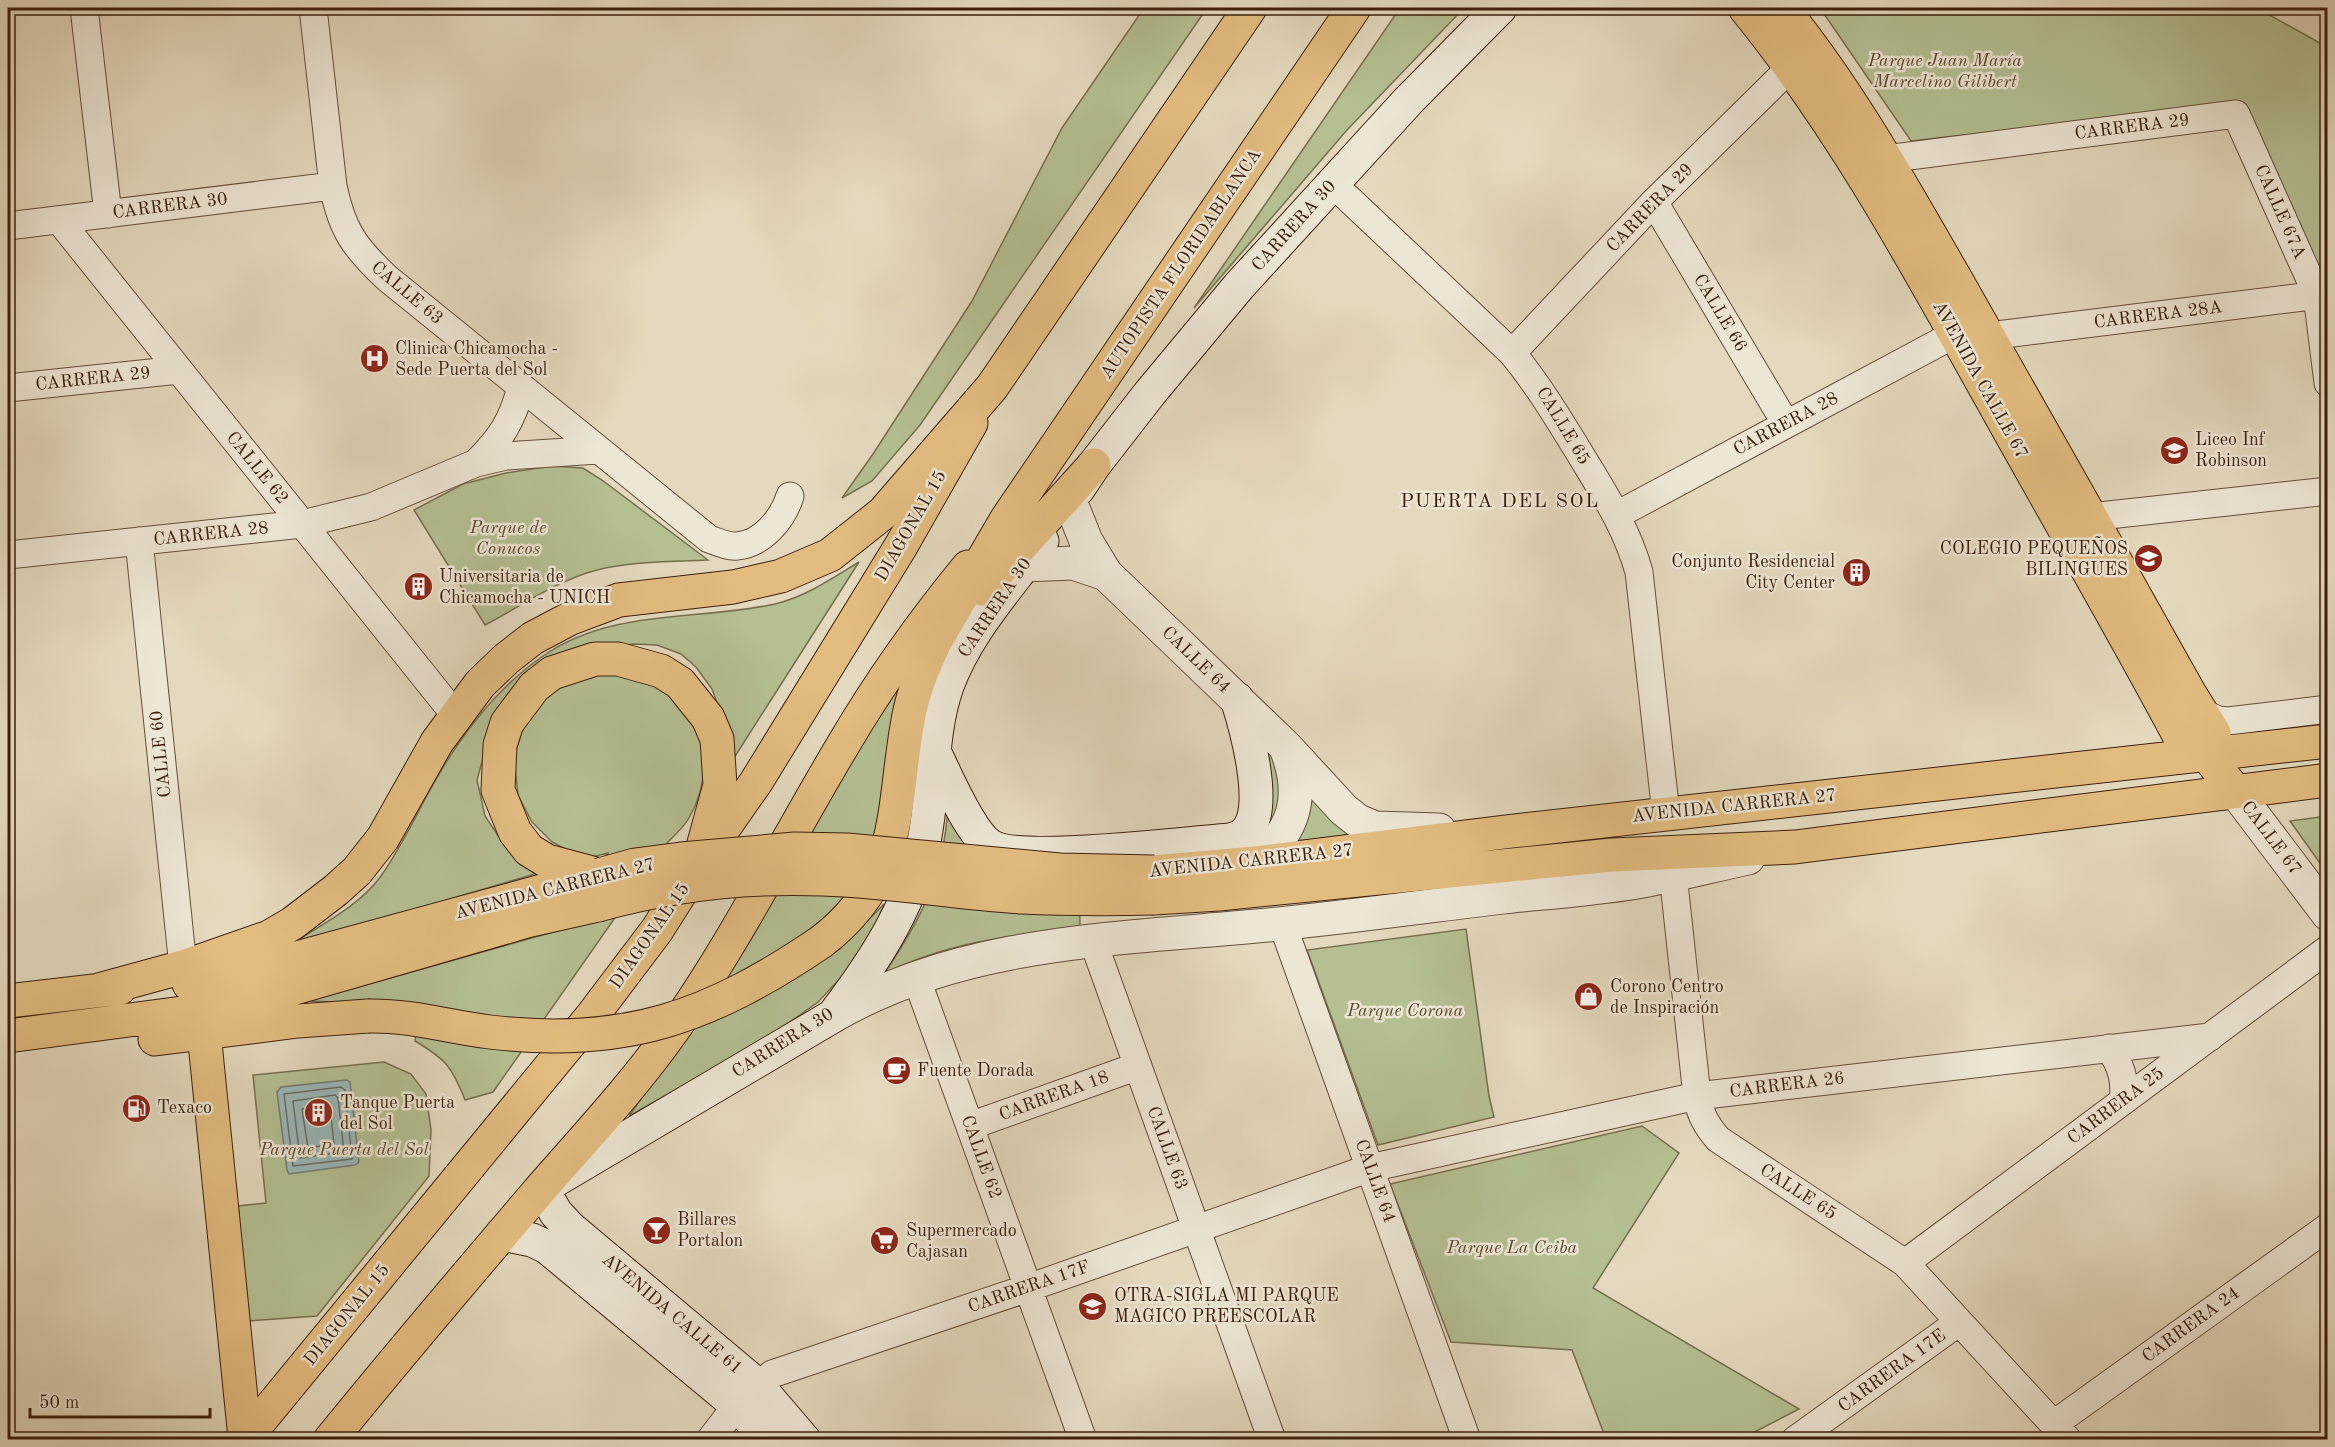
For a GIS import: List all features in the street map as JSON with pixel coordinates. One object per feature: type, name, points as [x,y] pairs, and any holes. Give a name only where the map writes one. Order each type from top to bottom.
[{"type":"main road","points":[[99,990],[183,967],[269,937],[316,907],[343,884],[370,856],[383,838],[432,751],[480,684],[506,659],[533,638],[571,618],[619,600],[757,582],[800,569],[830,555],[884,513],[992,387],[1250,8]]},
{"type":"main road","name":"AUTOPISTA FLORIDABLANCA","points":[[1006,520],[1354,8]]},
{"type":"main road","name":"CARRERA 30","points":[[542,1188],[833,1016],[878,950],[915,879],[926,832],[933,749],[939,716],[947,685],[975,631],[1094,465],[1214,315],[1409,100],[1500,8]]},
{"type":"main road","name":"AVENIDA CALLE 67","points":[[1745,8],[1791,67],[1854,162],[1955,334],[2181,739],[2206,754],[2235,791]]},
{"type":"main road","name":"AVENIDA CALLE 67","points":[[1782,8],[1833,75],[1886,159],[1989,336],[2214,733],[2206,754]]},
{"type":"main road","name":"DIAGONAL 15","points":[[244,1439],[592,1016],[657,930],[698,865],[756,782],[883,576],[992,387]]},
{"type":"main road","points":[[935,642],[1094,465]]},
{"type":"main road","name":"CALLE 64","points":[[1070,501],[1080,529],[1106,574],[1286,747],[1344,810],[1358,821],[1375,828],[1513,831]]},
{"type":"main road","points":[[8,1058],[298,1021],[368,1016],[415,1018],[488,1032],[583,1036],[659,1023],[726,999],[785,966],[821,942],[833,933],[864,898],[885,861],[893,833],[900,795],[909,714],[927,660],[935,642],[1006,520]]},
{"type":"main road","points":[[330,1440],[671,1033],[720,959],[843,744],[890,670],[931,612],[1006,520]]},
{"type":"main road","name":"CALLE 64","points":[[1024,565],[1073,563],[1106,574]]},
{"type":"main road","points":[[598,890],[529,850],[514,832],[498,790],[500,745],[507,723],[534,687],[552,673],[595,659],[618,658],[661,671],[680,684],[708,718],[717,740],[720,785],[698,865]]},
{"type":"main road","points":[[933,749],[948,783],[978,835],[999,851],[1052,854],[1230,840],[1241,837],[1248,830],[1255,810],[1256,797],[1248,741],[1237,699]]},
{"type":"main road","name":"AVENIDA CARRERA 27","points":[[8,1001],[212,980],[598,890],[693,886],[786,878],[883,882],[1021,897],[1071,899],[1154,885],[1255,863],[1513,831],[2328,741]]},
{"type":"main road","name":"CALLE 64","points":[[1255,863],[1272,849],[1286,832],[1294,811],[1297,789],[1294,767],[1286,747]]},
{"type":"main road","name":"AVENIDA CARRERA 27","points":[[1154,885],[1231,893],[1612,855],[1795,847],[2328,780]]},
{"type":"main road","name":"CALLE 67","points":[[2235,791],[2328,914]]},
{"type":"main road","name":"AVENIDA CARRERA 27","points":[[833,1016],[862,999],[916,977],[956,964],[1001,955],[1094,941],[1282,923],[1625,884],[1795,847]]},
{"type":"main road","name":"CALLE 63","points":[[1088,851],[1094,941]]},
{"type":"main road","name":"AVENIDA CARRERA 27","points":[[8,1036],[190,1012],[240,1003],[527,921],[598,890]]},
{"type":"main road","points":[[204,1033],[244,1439]]},
{"type":"main road","name":"AVENIDA CALLE 61","points":[[542,1188],[556,1213],[570,1228],[747,1395],[769,1440]]},
{"type":"main road","name":"AVENIDA CALLE 61","points":[[502,1234],[532,1240],[547,1248],[747,1395],[804,1440]]},
{"type":"street","points":[[84,8],[108,214]]},
{"type":"street","name":"CALLE 63","points":[[313,8],[333,186],[344,226],[366,259],[709,539],[736,546],[758,538],[781,516],[790,496]]},
{"type":"street","name":"CARRERA 29","points":[[1512,353],[1654,202],[1791,67]]},
{"type":"street","name":"CARRERA 29","points":[[1886,159],[2236,114]]},
{"type":"street","name":"CALLE 67A","points":[[2236,114],[2322,294],[2328,383]]},
{"type":"street","name":"CALLE 65","points":[[1333,184],[1512,353],[1538,384],[1617,515],[1631,544],[1639,572],[1666,814]]},
{"type":"street","name":"CARRERA 30","points":[[8,226],[333,186]]},
{"type":"street","name":"CALLE 66","points":[[1654,202],[1786,424]]},
{"type":"street","name":"CALLE 62","points":[[59,220],[456,716]]},
{"type":"street","name":"CARRERA 28A","points":[[1989,336],[2322,294]]},
{"type":"street","name":"CARRERA 28","points":[[1617,515],[1955,334]]},
{"type":"street","name":"CARRERA 29","points":[[8,388],[179,370]]},
{"type":"street","name":"CARRERA 28","points":[[476,463],[497,443],[508,427],[521,387]]},
{"type":"street","name":"CARRERA 28","points":[[8,555],[302,524],[371,507],[476,463],[506,456],[598,450]]},
{"type":"street","points":[[2059,520],[2328,491]]},
{"type":"street","name":"CALLE 60","points":[[139,541],[183,967]]},
{"type":"street","points":[[2201,712],[2218,720],[2228,721],[2328,709]]},
{"type":"street","name":"CALLE 65","points":[[1673,874],[1697,1096],[1703,1119],[1718,1139],[1905,1263],[2061,1432]]},
{"type":"street","name":"CALLE 64","points":[[1282,923],[1467,1440]]},
{"type":"street","name":"CALLE 63","points":[[1094,941],[1272,1440]]},
{"type":"street","name":"CARRERA 25","points":[[1905,1263],[2328,949]]},
{"type":"street","name":"CALLE 62","points":[[916,977],[1083,1440]]},
{"type":"street","name":"CARRERA 26","points":[[1370,1168],[1697,1096],[2210,1036]]},
{"type":"street","points":[[2109,1048],[2122,1072],[2125,1086],[2123,1101]]},
{"type":"street","name":"CARRERA 18","points":[[970,1126],[1138,1066]]},
{"type":"street","name":"CARRERA 17F","points":[[710,1440],[747,1395],[772,1374],[1028,1288],[1370,1168]]},
{"type":"street","name":"CARRERA 24","points":[[2061,1432],[2328,1227]]},
{"type":"street","name":"CARRERA 17E","points":[[1795,1440],[1959,1322]]},
{"type":"green space","points":[[1144,8],[1207,8],[920,425],[872,481],[842,498],[972,301],[1062,128]]},
{"type":"green space","points":[[1400,8],[1464,8],[1347,130],[1194,308]]},
{"type":"green space","name":"Parque Juan María Marcelino Gilibert","points":[[1820,8],[2257,8],[2327,47],[2327,282],[2323,283],[2243,103],[1911,141]]},
{"type":"green space","name":"Parque de Conucos","points":[[551,466],[583,468],[708,560],[638,563],[582,574],[485,625],[414,510],[463,484],[506,473]]},
{"type":"green space","points":[[859,562],[732,761],[724,721],[712,689],[696,667],[681,654],[657,645],[634,644],[599,648],[488,740],[477,780],[485,816],[505,846],[545,871],[287,947],[350,907],[372,887],[394,855],[452,752],[465,734],[509,683],[543,656],[570,641],[598,630],[626,623],[745,609],[786,601],[818,586]]},
{"type":"green space","points":[[622,670],[656,682],[686,709],[701,743],[704,762],[703,780],[698,799],[687,821],[668,842],[493,1092],[465,1100],[456,1079],[446,1064],[415,1041],[420,1005],[308,1001],[600,919],[608,853],[584,859],[552,842],[532,822],[518,795],[514,757],[527,716],[553,688],[582,673]]},
{"type":"green space","points":[[899,687],[875,837],[829,955],[840,949],[884,904],[871,940],[849,969],[818,1002],[769,1037],[629,1116],[727,977],[754,934],[827,797]]},
{"type":"green space","points":[[1253,732],[1278,752],[1280,819],[1256,841]]},
{"type":"green space","points":[[1308,786],[1360,837],[1295,844],[1307,816]]},
{"type":"green space","points":[[948,808],[963,832],[1079,864],[1080,927],[979,942],[907,963],[884,974],[920,915],[936,876]]},
{"type":"green space","points":[[2328,816],[2327,873],[2290,821]]},
{"type":"green space","name":"Parque Corona","points":[[1466,929],[1489,1096],[1494,1117],[1378,1145],[1307,950]]},
{"type":"green space","name":"Parque Puerta del Sol","points":[[384,1062],[411,1074],[426,1094],[431,1130],[429,1176],[317,1316],[248,1321],[238,1206],[266,1203],[253,1075]]},
{"type":"green space","name":"Parque La Ceiba","points":[[1642,1126],[1679,1153],[1593,1288],[1799,1409],[1741,1439],[1606,1439],[1572,1350],[1451,1342],[1390,1184]]},
{"type":"water","points":[[347,1080],[350,1082],[359,1162],[355,1165],[289,1174],[277,1092],[281,1087]]},
{"type":"place","name":"Clinica Chicamocha - Sede Puerta del Sol","points":[[374,359]]},
{"type":"place","name":"Liceo Inf Robinson","points":[[2174,450]]},
{"type":"place","name":"COLEGIO PEQUEÑOS BILINGUES","points":[[2149,559]]},
{"type":"place","name":"Conjunto Residencial City Center","points":[[1856,572]]},
{"type":"place","name":"Universitaria de Chicamocha - UNICH","points":[[418,587]]},
{"type":"place","name":"Corono Centro de Inspiración","points":[[1589,997]]},
{"type":"place","name":"Fuente Dorada","points":[[896,1071]]},
{"type":"place","name":"Texaco","points":[[136,1108]]},
{"type":"place","name":"Tanque Puerta del Sol","points":[[319,1113]]},
{"type":"place","name":"Billares Portalon","points":[[656,1230]]},
{"type":"place","name":"Supermercado Cajasan","points":[[885,1241]]},
{"type":"place","name":"OTRA-SIGLA MI PARQUE MAGICO PREESCOLAR","points":[[1093,1306]]},
{"type":"district","name":"PUERTA DEL SOL","points":[[1500,502]]}]
